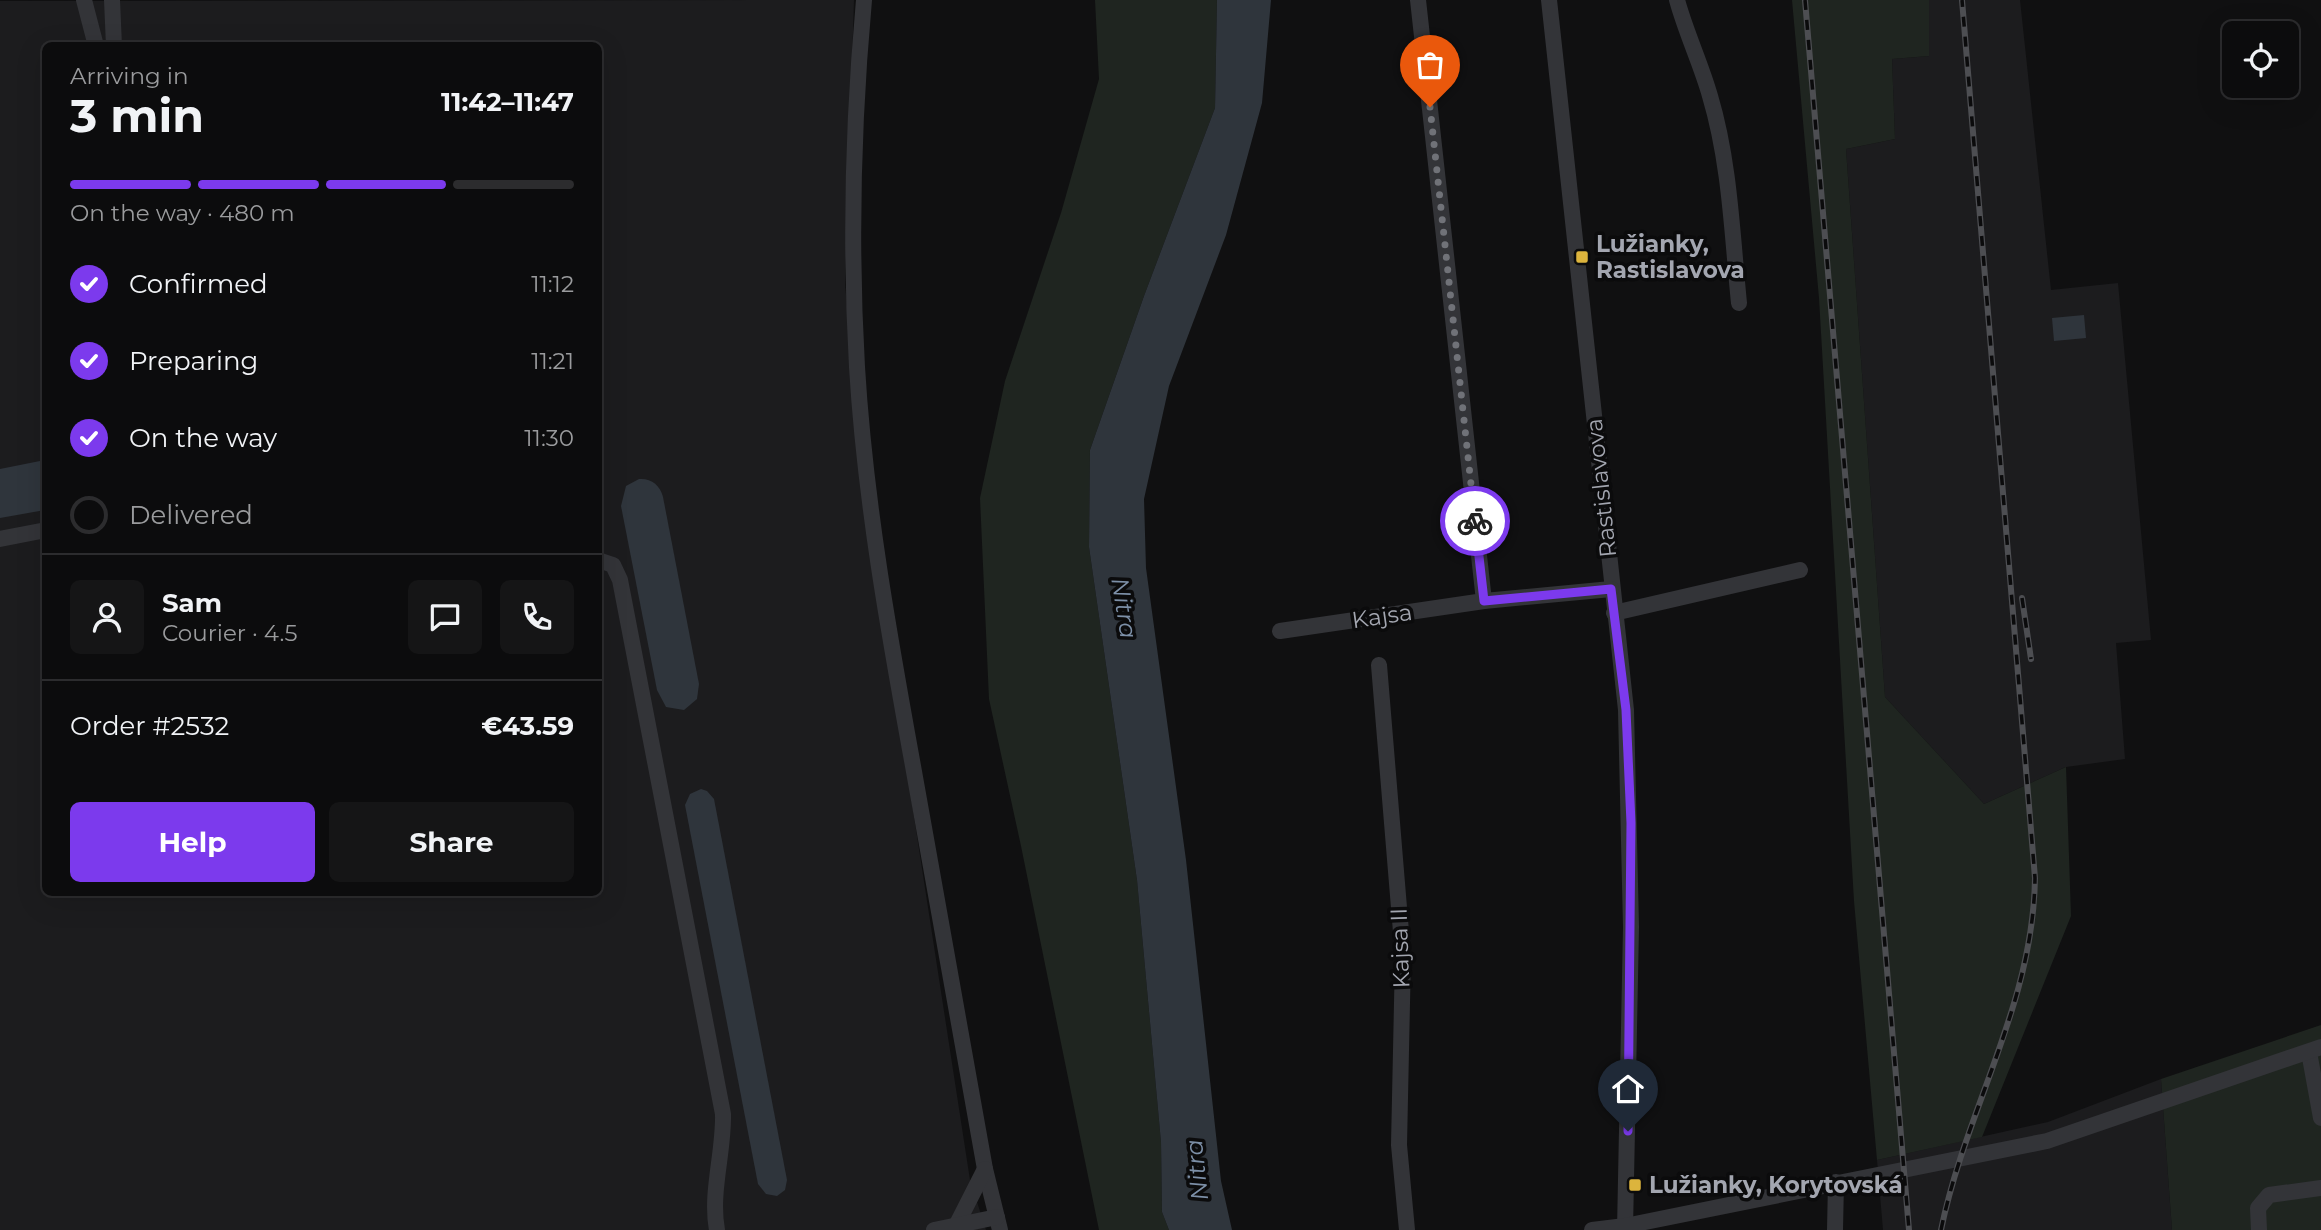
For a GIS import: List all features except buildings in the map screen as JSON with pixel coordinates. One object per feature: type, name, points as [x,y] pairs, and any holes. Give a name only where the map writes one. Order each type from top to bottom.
[{"type":"street","points":[[84,0],[95,42]]},
{"type":"street","points":[[112,0],[114,42]]},
{"type":"street","points":[[864,0],[855,145],[854,250],[857,367],[869,494],[898,685],[985,1169],[998,1224],[933,1230]]},
{"type":"street","points":[[1418,0],[1484,601]]},
{"type":"street","name":"Rastislavova","points":[[1549,0],[1626,710],[1631,823],[1625,1228]]},
{"type":"street","points":[[1677,0],[1710,96],[1727,175],[1739,303]]},
{"type":"street","points":[[0,538],[42,531]]},
{"type":"street","points":[[602,561],[613,565],[620,580],[723,1114],[724,1141],[716,1195],[717,1230]]},
{"type":"street","points":[[1614,613],[1800,570]]},
{"type":"street","name":"Kajsa","points":[[1280,631],[1484,601],[1611,589]]},
{"type":"street","name":"Kajsa II","points":[[1379,666],[1403,956],[1399,1145],[1407,1230]]},
{"type":"street","points":[[1592,1230],[1625,1228],[1836,1182],[2047,1141],[2315,1050],[2321,1116]]},
{"type":"street","points":[[963,1228],[985,1169]]},
{"type":"street","points":[[1835,1230],[1836,1182]]},
{"type":"street","points":[[2259,1230],[2258,1208],[2269,1195],[2321,1188]]},
{"type":"shaded area","points":[[854,0],[845,284],[864,492],[970,1180],[986,1230],[0,1230],[0,1]]},
{"type":"shaded area","points":[[1095,0],[1217,0],[1215,108],[1144,296],[1090,450],[1089,547],[1137,880],[1161,1142],[1162,1212],[1169,1230],[1099,1230],[989,699],[980,498],[1005,381],[1061,213],[1099,79]]},
{"type":"shaded area","points":[[1792,0],[1929,0],[1929,56],[1892,59],[1895,139],[1846,149],[1885,697],[1984,804],[2066,767],[2071,916],[1982,1137],[1877,1160],[1854,901],[1819,298]]},
{"type":"shaded area","points":[[1929,0],[2020,0],[2051,290],[2118,283],[2151,640],[2116,643],[2125,759],[2066,767],[1984,804],[1885,697],[1846,149],[1895,139],[1892,59],[1929,56]]},
{"type":"shaded area","points":[[2321,1025],[2321,1230],[2172,1230],[2161,1079]]},
{"type":"shaded area","points":[[2161,1079],[2172,1230],[1883,1230],[1877,1160],[2048,1122]]},
{"type":"water","name":"Nitra","points":[[1217,0],[1271,0],[1262,103],[1226,235],[1169,386],[1144,499],[1146,568],[1186,860],[1221,1181],[1232,1230],[1169,1230],[1162,1212],[1161,1142],[1137,880],[1089,547],[1090,450],[1144,296],[1215,108]]},
{"type":"water","points":[[2084,315],[2086,338],[2054,341],[2052,318]]},
{"type":"water","points":[[42,461],[42,511],[0,518],[0,469]]},
{"type":"water","points":[[639,479],[654,483],[663,497],[699,684],[697,699],[684,710],[666,707],[657,690],[621,506],[626,486]]},
{"type":"water","points":[[701,789],[714,799],[787,1180],[785,1190],[777,1196],[766,1194],[758,1184],[685,805],[690,794]]},
{"type":"railway","points":[[1805,0],[1909,1230]]},
{"type":"railway","points":[[1941,1230],[1952,1185],[1997,1056],[2023,970],[2031,925],[2035,878],[1962,0]]},
{"type":"railway","points":[[2022,598],[2031,659]]},
{"type":"way so far","points":[[1430,107],[1475,521]]},
{"type":"place","name":"Lužianky, Rastislavova","points":[[1582,257]]},
{"type":"place","name":"Lužianky, Korytovská","points":[[1635,1185]]},
{"type":"route","points":[[1475,521],[1484,601],[1611,589],[1626,710],[1631,823],[1628,1131]]}]
